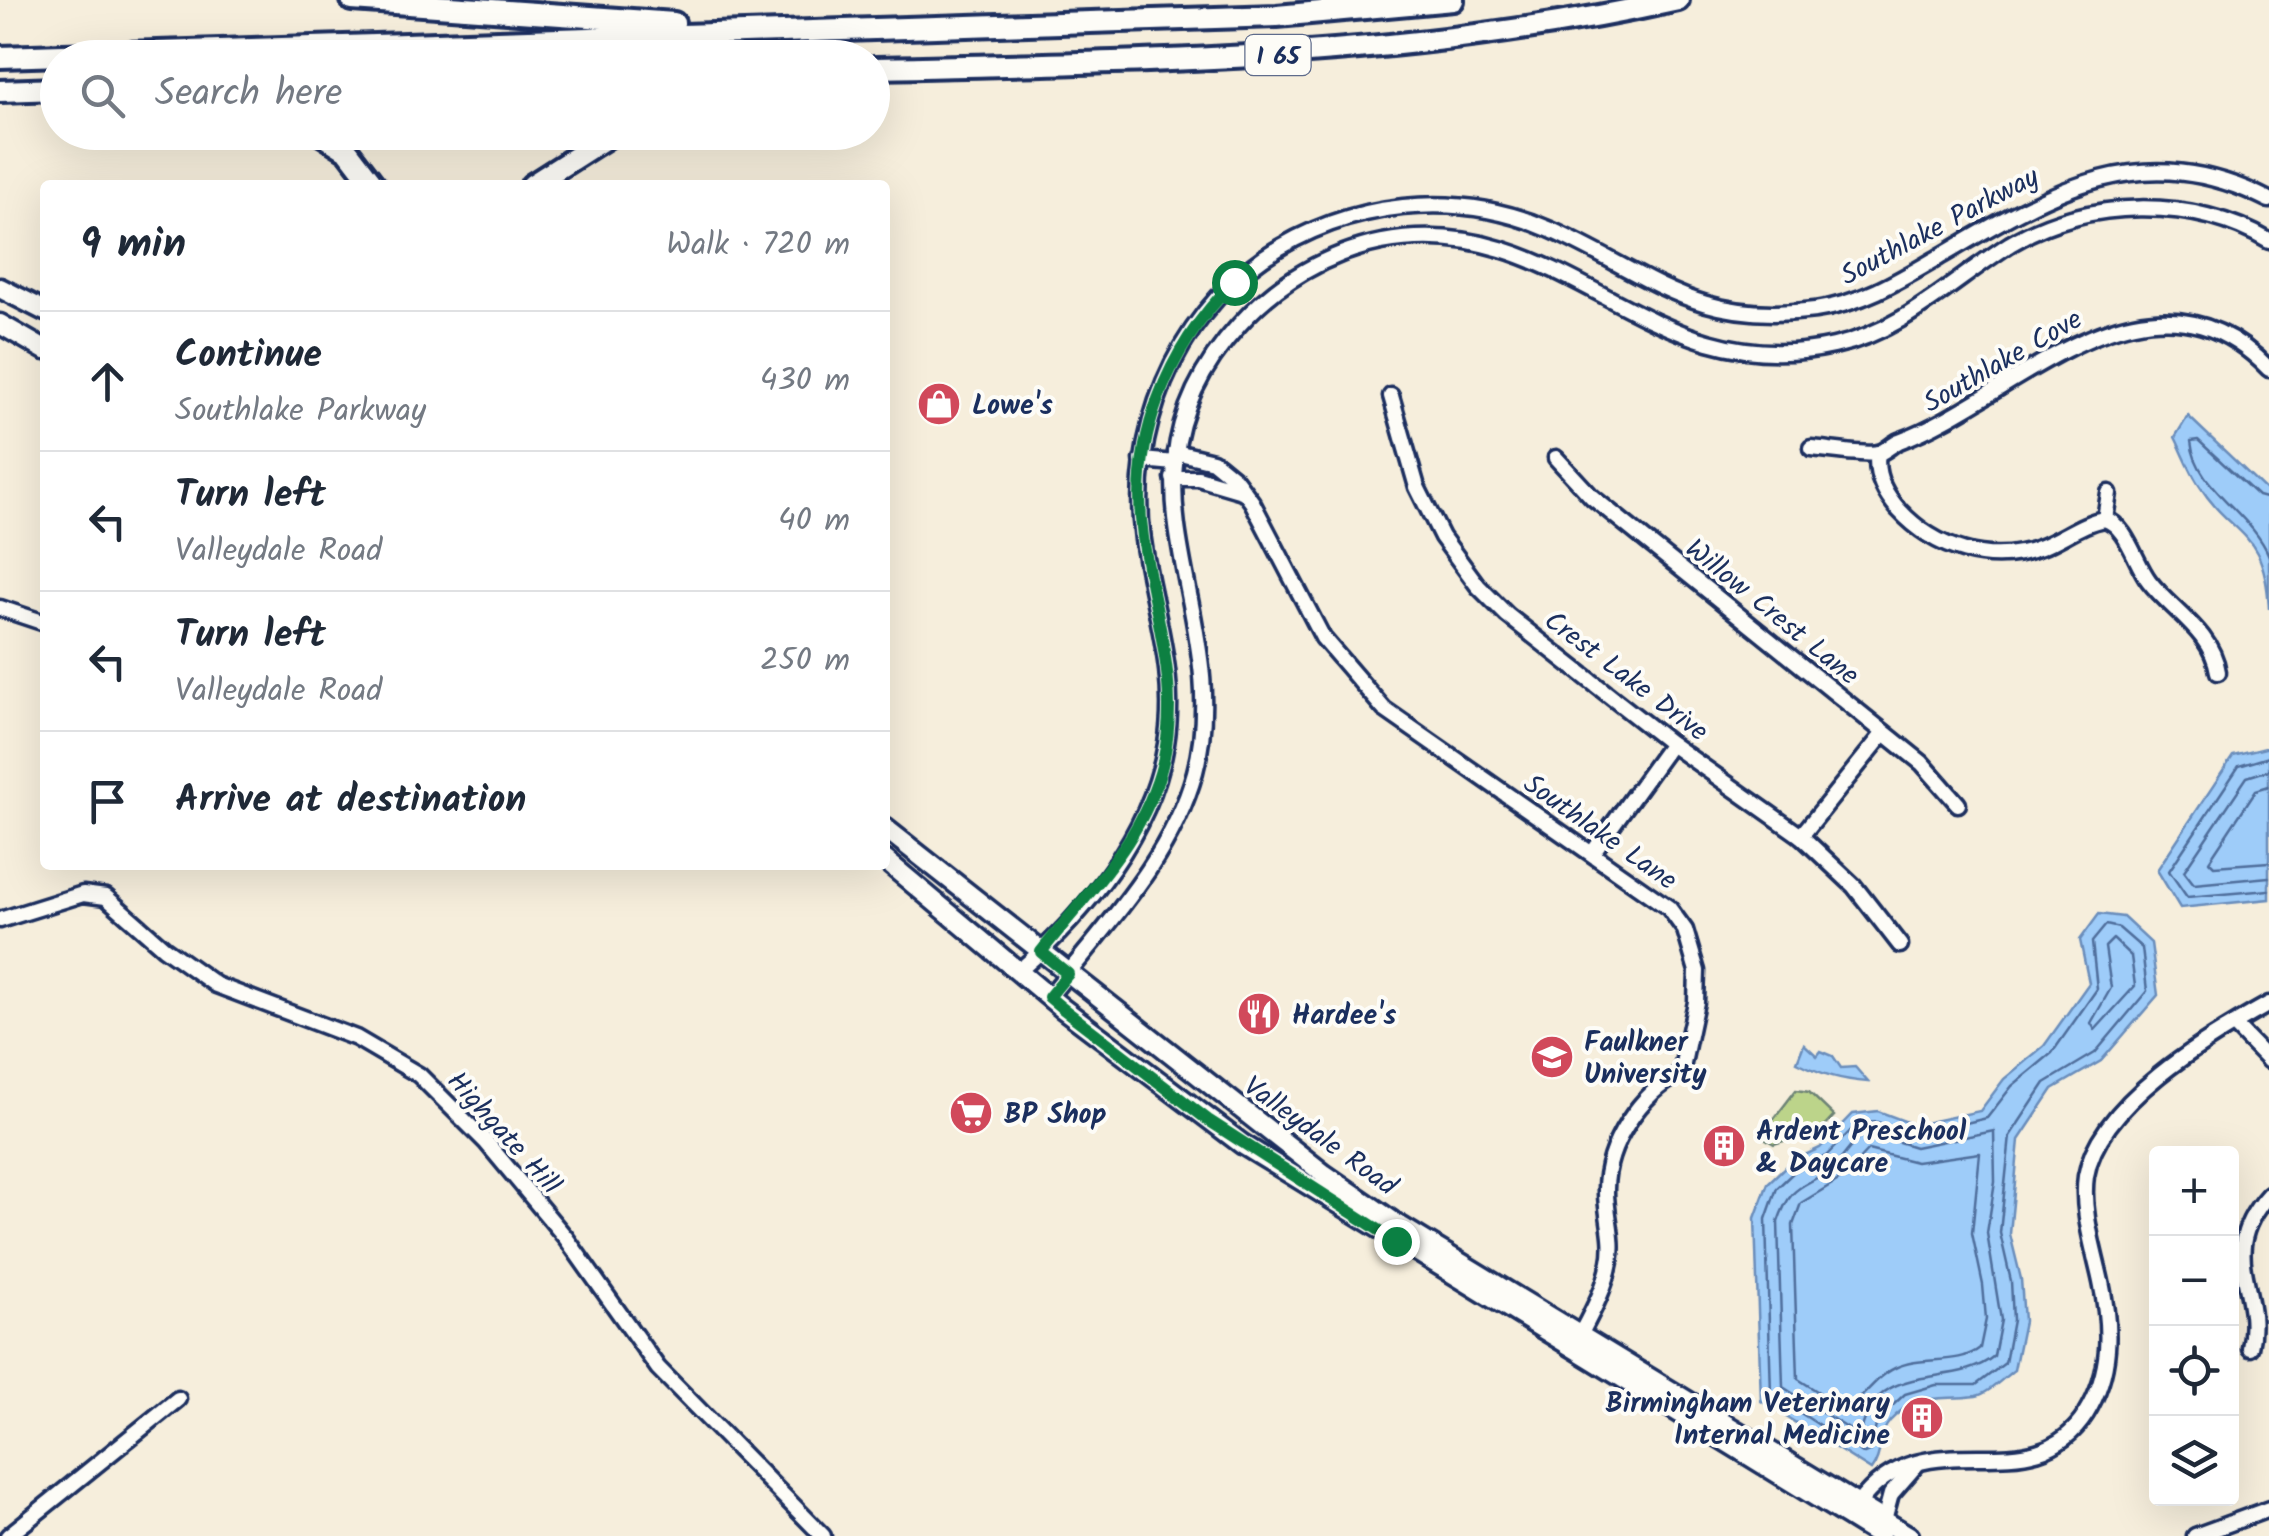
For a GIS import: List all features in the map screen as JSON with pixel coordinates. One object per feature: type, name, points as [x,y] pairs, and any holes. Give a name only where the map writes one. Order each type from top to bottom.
[{"type":"highway","points":[[352,0],[760,31]]},
{"type":"highway","name":"I 65","points":[[497,40],[1277,16],[1453,0]]},
{"type":"highway","name":"I 65","points":[[890,67],[1395,48],[1544,28],[1678,0]]},
{"type":"highway","name":"I 65","points":[[0,57],[40,56]]},
{"type":"highway","points":[[0,91],[40,91]]},
{"type":"highway","points":[[345,150],[370,180]]},
{"type":"highway","points":[[540,180],[587,150]]},
{"type":"main road","points":[[0,288],[40,309]]},
{"type":"main road","points":[[0,324],[40,347]]},
{"type":"main road","name":"Valleydale Road","points":[[890,832],[1324,1174],[1577,1341],[1876,1527],[1909,1536]]},
{"type":"main road","name":"Valleydale Road","points":[[890,864],[1049,997],[1208,1120],[1296,1181],[1858,1504],[1876,1527]]},
{"type":"street","name":"Southlake Parkway","points":[[1020,970],[1041,952],[1128,844],[1156,786],[1166,743],[1171,682],[1143,538],[1142,460],[1158,396],[1172,364],[1220,296],[1286,244],[1368,212],[1422,205],[1490,210],[1550,230],[1684,299],[1732,312],[1769,314],[1818,310],[1876,292],[2023,206],[2096,178],[2174,172],[2232,184],[2269,200]]},
{"type":"street","name":"Southlake Parkway","points":[[1049,997],[1162,850],[1195,769],[1203,685],[1176,538],[1175,464],[1202,377],[1243,320],[1298,275],[1338,255],[1382,242],[1456,239],[1505,248],[1675,334],[1739,350],[1773,353],[1824,348],[1869,335],[1925,305],[2013,243],[2100,212],[2182,211],[2231,224],[2269,241]]},
{"type":"street","name":"Southlake Cove","points":[[1811,448],[1878,453],[1934,428],[2019,373],[2079,341],[2136,322],[2200,328],[2236,343],[2269,368]]},
{"type":"street","name":"Crest Lake Drive","points":[[1391,396],[1416,487],[1462,566],[1506,615],[1671,744],[1801,836],[1854,886],[1900,945]]},
{"type":"street","points":[[1878,453],[1879,478],[1894,505],[1922,532],[1964,551],[1996,555],[2028,552],[2105,519]]},
{"type":"street","name":"Willow Crest Lane","points":[[1556,458],[1592,497],[1940,778],[1958,804]]},
{"type":"street","points":[[1142,460],[1175,464],[1198,478],[1243,491]]},
{"type":"street","name":"Southlake Lane","points":[[1175,464],[1213,462],[1227,470],[1243,491],[1308,614],[1362,688],[1414,734],[1593,852],[1670,908],[1691,945],[1698,986],[1681,1073],[1659,1084],[1645,1099],[1610,1161],[1606,1194],[1611,1260],[1577,1341]]},
{"type":"street","points":[[2105,519],[2109,493]]},
{"type":"street","points":[[2105,519],[2119,528],[2150,583],[2209,643],[2218,672]]},
{"type":"street","points":[[0,608],[40,621]]},
{"type":"street","points":[[1801,836],[1884,733]]},
{"type":"street","points":[[1593,852],[1671,744]]},
{"type":"street","name":"Highgate Hill","points":[[0,920],[83,894],[106,897],[164,948],[225,990],[356,1038],[419,1074],[486,1142],[566,1238],[658,1368],[824,1536]]},
{"type":"street","points":[[1858,1504],[1884,1476],[1918,1464],[1959,1454],[2013,1458],[2036,1454],[2068,1435],[2085,1415],[2103,1375],[2109,1332],[2086,1208],[2090,1160],[2117,1113],[2269,1004]]},
{"type":"street","points":[[2234,1026],[2269,1061]]},
{"type":"street","points":[[2250,1348],[2254,1326],[2241,1253],[2253,1216],[2269,1194]]},
{"type":"street","points":[[8,1536],[178,1399]]},
{"type":"street","points":[[1876,1527],[1891,1494],[1918,1464]]},
{"type":"street","points":[[2195,1536],[2269,1508]]},
{"type":"green space","points":[[1796,1090],[1809,1092],[1834,1116],[1821,1130],[1774,1144],[1761,1136]]},
{"type":"water","points":[[2188,416],[2269,493],[2269,609],[2266,582],[2254,548],[2199,485],[2175,437]]},
{"type":"water","points":[[2269,747],[2269,899],[2180,908],[2157,870],[2233,756]]},
{"type":"water","points":[[2099,914],[2123,917],[2151,943],[2158,995],[2101,1061],[2053,1089],[2019,1140],[2010,1234],[2021,1279],[2024,1321],[2014,1370],[1981,1395],[1930,1399],[1910,1405],[1886,1426],[1871,1470],[1761,1401],[1755,1218],[1768,1183],[1790,1162],[1820,1148],[1853,1114],[1878,1111],[1915,1125],[1980,1111],[2004,1079],[2044,1046],[2089,983],[2080,940]]},
{"type":"water","points":[[1804,1044],[1817,1056],[1821,1051],[1833,1056],[1841,1068],[1855,1067],[1868,1082],[1832,1076],[1797,1062]]},
{"type":"place","name":"Lowe's","points":[[939,404]]},
{"type":"place","name":"Hardee's","points":[[1259,1014]]},
{"type":"place","name":"Faulkner University","points":[[1552,1057]]},
{"type":"place","name":"BP Shop","points":[[971,1113]]},
{"type":"place","name":"Ardent Preschool & Daycare","points":[[1724,1146]]},
{"type":"place","name":"Birmingham Veterinary Internal Medicine","points":[[1922,1418]]},
{"type":"route","points":[[1234,282],[1202,317],[1172,364],[1158,396],[1142,460],[1140,517],[1171,682],[1166,743],[1156,786],[1128,844],[1041,952],[1068,974],[1049,997],[1062,1008],[1208,1120],[1296,1181],[1396,1241]]}]
